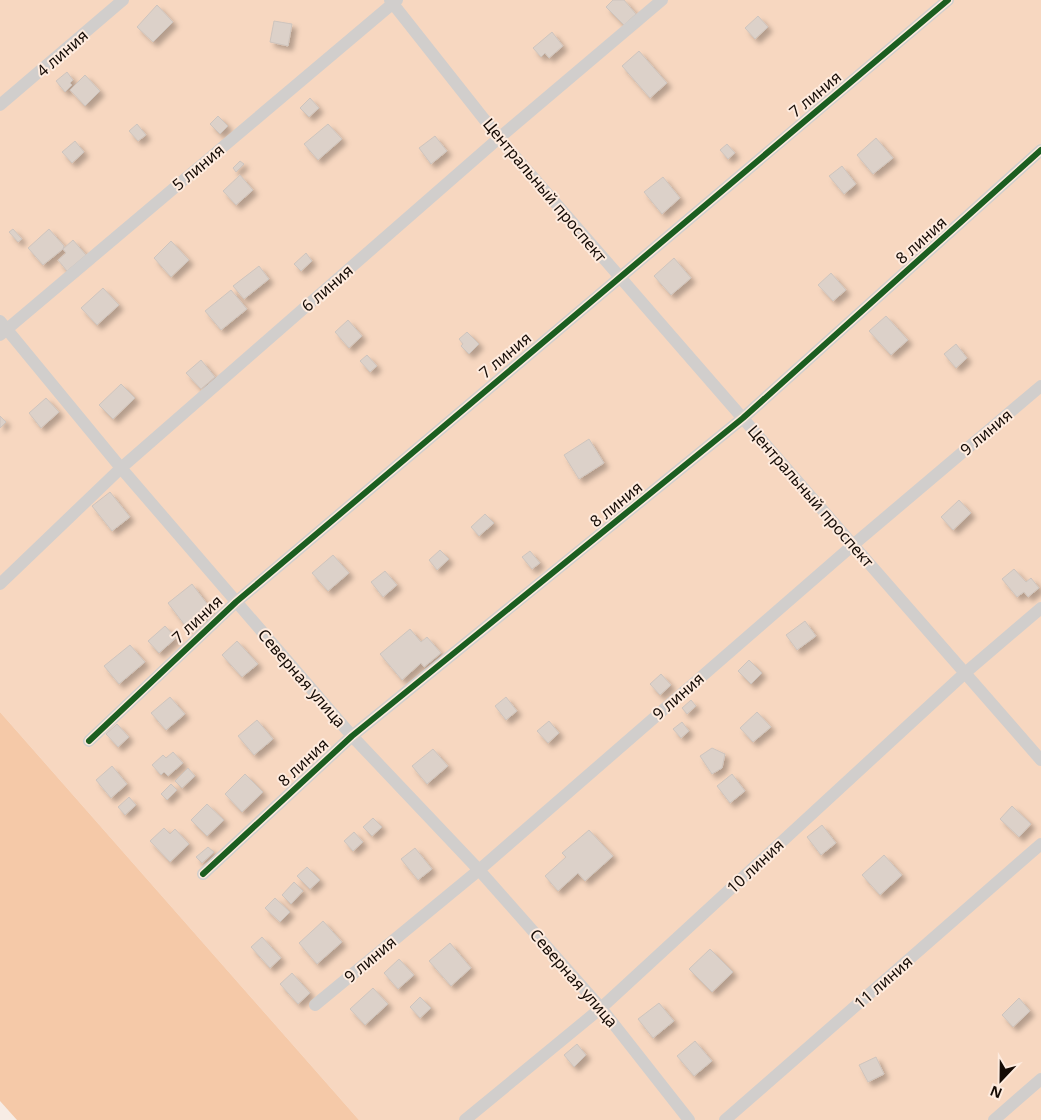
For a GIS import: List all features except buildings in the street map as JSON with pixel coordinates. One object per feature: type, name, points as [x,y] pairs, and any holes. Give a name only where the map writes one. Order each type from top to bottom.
[{"type":"street","name":"4 линия","points":[[0,105],[123,0]]},
{"type":"street","name":"6 линия","points":[[0,584],[121,468],[499,138],[662,0]]},
{"type":"street","name":"7 линия","points":[[89,741],[236,602],[948,0]]},
{"type":"street","name":"Центральный проспект","points":[[393,1],[499,138],[1041,760]]},
{"type":"street","name":"5 линия","points":[[2,328],[393,1]]},
{"type":"street","name":"8 линия","points":[[203,874],[352,736],[743,418],[1041,150]]},
{"type":"street","name":"Северная улица","points":[[2,328],[352,736],[478,870],[601,1008],[689,1120]]},
{"type":"street","name":"9 линия","points":[[314,1005],[478,870],[853,545],[1041,386]]},
{"type":"street","name":"10 линия","points":[[465,1120],[601,1008],[965,673],[1041,608]]},
{"type":"street","name":"11 линия","points":[[725,1120],[1041,844]]},
{"type":"street","points":[[994,1120],[1041,1079]]},
{"type":"shaded area","points":[[0,0],[1041,0],[1041,1120],[359,1120],[0,712]]},
{"type":"shaded area","points":[[0,712],[359,1120],[17,1120],[0,1101]]},
{"type":"cycle path","points":[[89,741],[236,602],[948,0]]},
{"type":"cycle path","points":[[203,874],[352,736],[743,418],[1041,150]]}]
